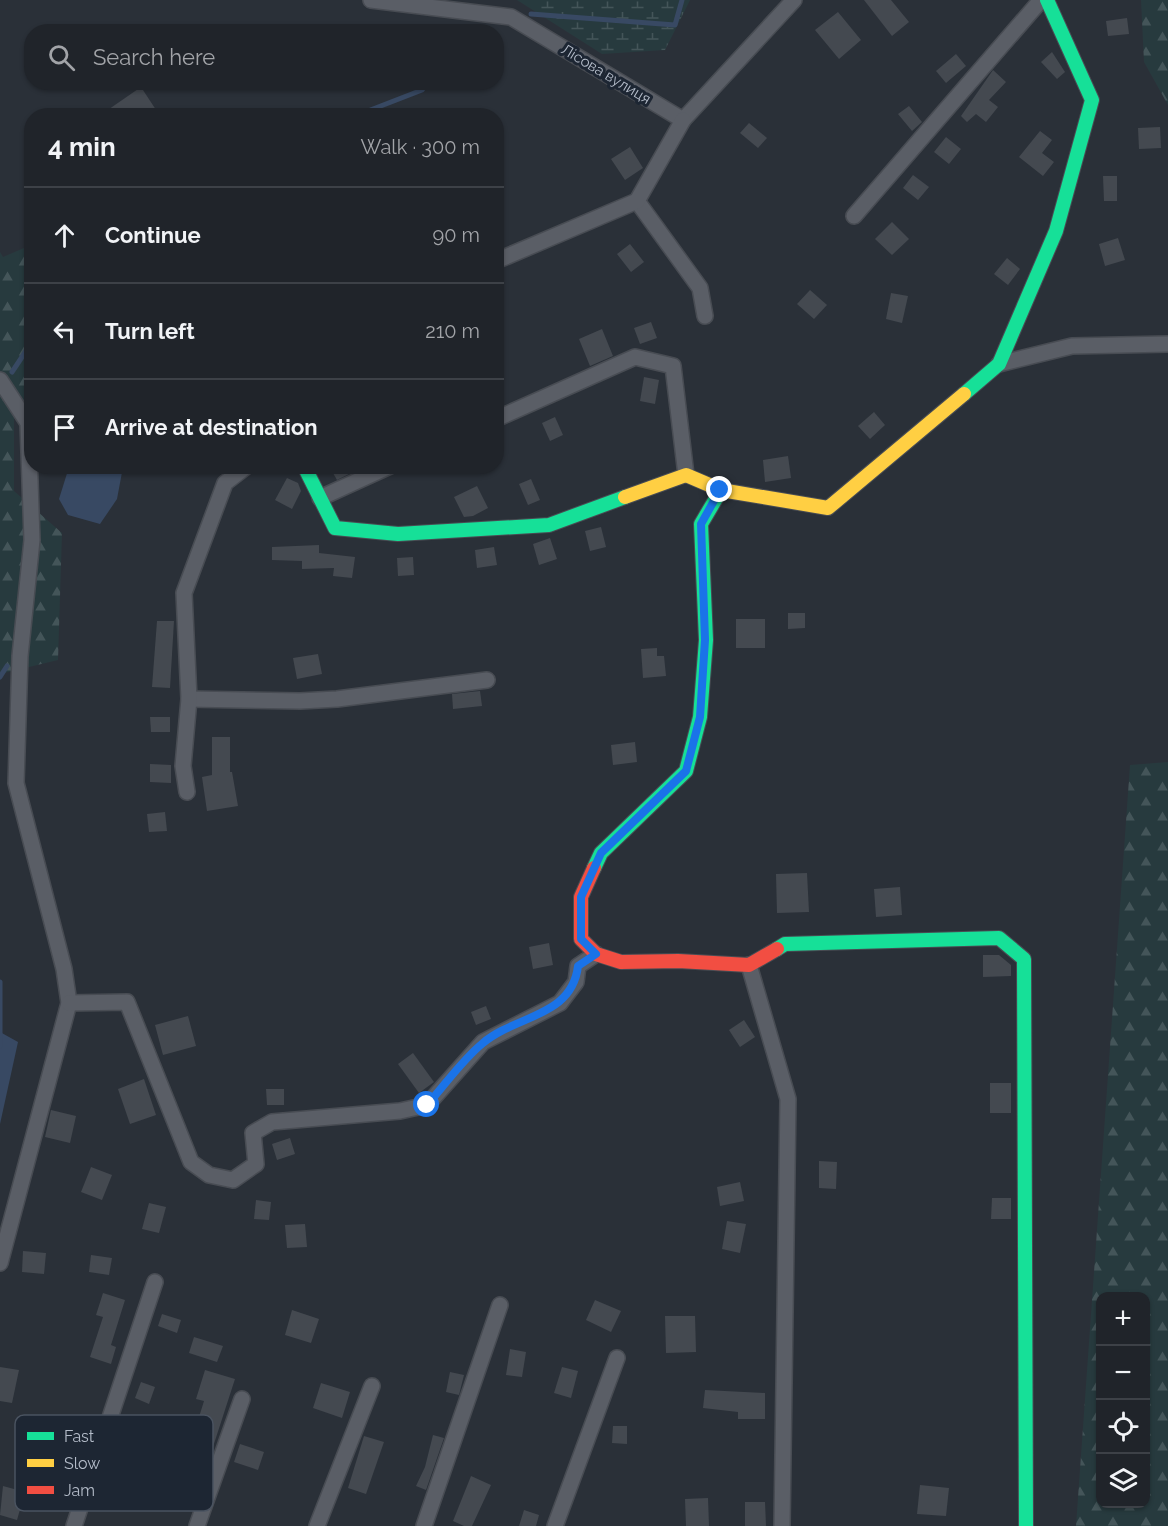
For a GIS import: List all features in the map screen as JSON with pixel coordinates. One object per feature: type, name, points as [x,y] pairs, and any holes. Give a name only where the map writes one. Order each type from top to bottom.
[{"type":"street","name":"Лісова вулиця","points":[[371,0],[511,17],[682,120]]},
{"type":"street","points":[[504,258],[637,201],[682,120],[794,0]]},
{"type":"street","points":[[854,216],[1041,0]]},
{"type":"street","points":[[999,364],[1056,231],[1092,100],[1047,0]]},
{"type":"street","points":[[637,201],[700,288],[705,316]]},
{"type":"street","points":[[308,474],[335,528],[398,534],[549,525],[686,475],[720,490],[828,508],[999,364],[1072,346],[1168,344]]},
{"type":"street","points":[[504,415],[635,357],[673,366],[686,475]]},
{"type":"street","points":[[0,380],[24,417]]},
{"type":"street","points":[[0,1263],[69,1003],[64,969],[16,783],[20,656],[32,540],[30,474]]},
{"type":"street","points":[[188,792],[183,766],[189,699],[184,593],[225,483],[236,474]]},
{"type":"street","points":[[320,498],[372,474]]},
{"type":"street","points":[[720,490],[701,524],[705,651],[700,717],[686,771],[601,853],[581,897],[581,939],[596,954],[621,962],[678,961],[749,965],[785,944],[999,938],[1024,959],[1026,1526]]},
{"type":"street","points":[[189,699],[300,701],[337,699],[487,680]]},
{"type":"street","points":[[69,1003],[127,1002],[192,1162],[209,1175],[233,1179],[256,1164],[253,1133],[272,1122],[400,1111],[427,1105],[483,1042],[560,1003],[576,982],[578,966],[596,954]]},
{"type":"street","points":[[749,965],[788,1099],[782,1526]]},
{"type":"street","points":[[111,1415],[155,1282]]},
{"type":"street","points":[[424,1526],[500,1305]]},
{"type":"street","points":[[555,1526],[617,1358]]},
{"type":"street","points":[[318,1526],[372,1386]]},
{"type":"street","points":[[213,1481],[242,1399]]},
{"type":"street","points":[[74,1526],[79,1511]]},
{"type":"street","points":[[197,1526],[202,1511]]},
{"type":"green space","points":[[517,0],[690,0],[665,50],[602,54]]},
{"type":"green space","points":[[1141,0],[1168,0],[1168,105],[1144,62]]},
{"type":"green space","points":[[24,248],[24,401],[14,412],[14,491],[62,533],[58,660],[0,674],[0,252],[3,257]]},
{"type":"green space","points":[[1168,762],[1168,1526],[1076,1526],[1130,765]]},
{"type":"water","points":[[67,474],[122,474],[117,499],[100,524],[68,515],[59,499]]},
{"type":"water","points":[[0,1032],[18,1042],[0,1124]]},
{"type":"building","points":[[864,0],[891,0],[909,22],[892,36]]},
{"type":"building","points":[[838,12],[861,40],[839,59],[815,30]]},
{"type":"building","points":[[1127,18],[1129,34],[1108,36],[1106,21]]},
{"type":"building","points":[[1052,52],[1065,72],[1057,79],[1041,62]]},
{"type":"building","points":[[956,54],[966,66],[946,83],[936,71]]},
{"type":"building","points":[[993,70],[1006,82],[989,100],[998,107],[986,122],[976,114],[967,122],[961,116]]},
{"type":"building","points":[[137,90],[143,90],[155,108],[111,108]]},
{"type":"building","points":[[909,106],[922,122],[912,131],[898,114]]},
{"type":"building","points":[[749,123],[767,138],[758,148],[740,133]]},
{"type":"building","points":[[1160,127],[1161,148],[1139,149],[1138,128]]},
{"type":"building","points":[[1040,131],[1052,140],[1042,153],[1054,162],[1043,176],[1019,157]]},
{"type":"building","points":[[946,137],[961,149],[949,164],[934,152]]},
{"type":"building","points":[[630,147],[643,168],[625,180],[611,159]]},
{"type":"building","points":[[913,175],[929,187],[918,200],[903,188]]},
{"type":"building","points":[[1103,176],[1117,176],[1117,201],[1104,201]]},
{"type":"building","points":[[892,222],[909,239],[892,255],[875,239]]},
{"type":"building","points":[[1118,238],[1125,260],[1105,266],[1099,244]]},
{"type":"building","points":[[630,244],[644,262],[631,272],[617,254]]},
{"type":"building","points":[[1007,258],[1020,269],[1008,285],[994,274]]},
{"type":"building","points":[[810,290],[827,305],[814,319],[797,304]]},
{"type":"building","points":[[891,293],[908,296],[902,323],[886,319]]},
{"type":"building","points":[[651,322],[657,338],[640,344],[634,328]]},
{"type":"building","points":[[602,329],[613,356],[590,366],[579,339]]},
{"type":"building","points":[[644,377],[659,380],[655,404],[640,401]]},
{"type":"building","points":[[874,412],[885,425],[870,439],[858,426]]},
{"type":"building","points":[[555,417],[563,435],[550,441],[542,423]]},
{"type":"building","points":[[788,456],[791,478],[765,482],[763,460]]},
{"type":"building","points":[[334,474],[349,474],[337,480]]},
{"type":"building","points":[[287,478],[298,483],[301,491],[292,509],[275,500]]},
{"type":"building","points":[[531,479],[540,500],[528,505],[519,484]]},
{"type":"building","points":[[477,486],[488,508],[473,516],[464,517],[454,497]]},
{"type":"building","points":[[601,527],[606,547],[590,551],[585,531]]},
{"type":"building","points":[[550,538],[557,559],[539,565],[533,544]]},
{"type":"building","points":[[319,545],[319,553],[355,557],[352,578],[333,576],[334,568],[302,569],[302,561],[272,560],[272,547]]},
{"type":"building","points":[[494,547],[497,565],[477,568],[475,550]]},
{"type":"building","points":[[413,557],[414,575],[398,576],[397,558]]},
{"type":"building","points":[[788,613],[805,613],[805,628],[788,629]]},
{"type":"building","points":[[736,619],[765,619],[765,648],[736,648]]},
{"type":"building","points":[[157,621],[174,621],[170,688],[152,687]]},
{"type":"building","points":[[657,648],[657,656],[664,656],[666,676],[643,678],[641,649]]},
{"type":"building","points":[[318,654],[322,674],[297,679],[293,658]]},
{"type":"building","points":[[480,691],[482,706],[453,709],[452,694]]},
{"type":"building","points":[[150,717],[170,717],[170,732],[151,732]]},
{"type":"building","points":[[212,737],[230,737],[230,772],[232,772],[238,806],[207,811],[202,777],[212,775]]},
{"type":"building","points":[[635,742],[637,762],[613,765],[611,745]]},
{"type":"building","points":[[150,764],[171,765],[171,783],[150,782]]},
{"type":"building","points":[[165,812],[167,831],[149,832],[147,814]]},
{"type":"building","points":[[807,873],[809,912],[777,913],[776,874]]},
{"type":"building","points":[[900,887],[902,915],[876,917],[874,889]]},
{"type":"building","points":[[549,943],[553,965],[533,969],[529,947]]},
{"type":"building","points":[[983,955],[999,955],[1011,965],[1011,976],[983,977]]},
{"type":"building","points":[[486,1006],[491,1019],[476,1025],[471,1012]]},
{"type":"building","points":[[188,1016],[196,1046],[163,1055],[155,1025]]},
{"type":"building","points":[[744,1020],[755,1037],[740,1047],[729,1030]]},
{"type":"building","points":[[413,1053],[434,1082],[419,1093],[398,1064]]},
{"type":"building","points":[[144,1079],[156,1115],[130,1124],[118,1089]]},
{"type":"building","points":[[990,1083],[1011,1083],[1011,1113],[990,1113]]},
{"type":"building","points":[[266,1089],[284,1089],[284,1105],[267,1105]]},
{"type":"building","points":[[51,1110],[76,1116],[70,1143],[45,1137]]},
{"type":"building","points":[[290,1138],[295,1154],[277,1160],[272,1144]]},
{"type":"building","points":[[819,1161],[837,1162],[836,1189],[819,1188]]},
{"type":"building","points":[[91,1167],[112,1175],[102,1200],[81,1192]]},
{"type":"building","points":[[740,1182],[744,1201],[720,1206],[717,1187]]},
{"type":"building","points":[[992,1198],[1011,1198],[1011,1219],[991,1219]]},
{"type":"building","points":[[256,1200],[271,1202],[269,1220],[254,1219]]},
{"type":"building","points":[[149,1203],[166,1207],[159,1233],[142,1229]]},
{"type":"building","points":[[727,1221],[746,1224],[740,1253],[722,1249]]},
{"type":"building","points":[[305,1224],[307,1247],[287,1248],[285,1225]]},
{"type":"building","points":[[23,1251],[46,1253],[44,1274],[22,1272]]},
{"type":"building","points":[[91,1255],[112,1258],[109,1275],[89,1272]]},
{"type":"building","points":[[103,1293],[125,1300],[111,1345],[116,1347],[111,1364],[90,1357],[103,1317],[96,1315]]},
{"type":"building","points":[[595,1300],[621,1311],[611,1332],[586,1320]]},
{"type":"building","points":[[292,1310],[319,1319],[311,1343],[285,1335]]},
{"type":"building","points":[[162,1314],[181,1320],[177,1333],[158,1326]]},
{"type":"building","points":[[665,1316],[695,1316],[696,1352],[666,1353]]},
{"type":"building","points":[[194,1337],[223,1346],[217,1362],[189,1353]]},
{"type":"building","points":[[510,1349],[526,1352],[522,1377],[506,1375]]},
{"type":"building","points":[[0,1367],[19,1370],[12,1403],[0,1401]]},
{"type":"building","points":[[562,1367],[578,1371],[571,1398],[554,1393]]},
{"type":"building","points":[[205,1370],[235,1379],[213,1447],[213,1415],[200,1415],[204,1401],[196,1399]]},
{"type":"building","points":[[450,1372],[464,1375],[459,1395],[446,1392]]},
{"type":"building","points":[[141,1382],[155,1387],[149,1404],[135,1398]]},
{"type":"building","points":[[321,1383],[350,1392],[342,1418],[313,1408]]},
{"type":"building","points":[[705,1390],[765,1393],[765,1419],[738,1419],[738,1412],[703,1408]]},
{"type":"building","points":[[613,1426],[627,1426],[627,1444],[612,1443]]},
{"type":"building","points":[[433,1435],[444,1438],[426,1490],[416,1486],[425,1467]]},
{"type":"building","points":[[364,1436],[384,1442],[366,1494],[348,1488]]},
{"type":"building","points":[[240,1444],[264,1452],[258,1470],[234,1462]]},
{"type":"building","points":[[471,1476],[491,1485],[472,1526],[464,1526],[453,1521]]},
{"type":"building","points":[[920,1485],[949,1488],[946,1516],[917,1514]]},
{"type":"building","points":[[3,1486],[15,1489],[15,1511],[20,1511],[17,1520],[0,1515]]},
{"type":"building","points":[[708,1498],[709,1526],[686,1526],[685,1499]]},
{"type":"building","points":[[745,1502],[765,1502],[766,1526],[745,1526]]},
{"type":"building","points":[[524,1510],[539,1515],[536,1526],[519,1526]]},
{"type":"waterway","points":[[531,14],[675,25],[682,0]]},
{"type":"waterway","points":[[376,108],[422,90]]},
{"type":"waterway","points":[[12,372],[24,354]]},
{"type":"waterway","points":[[0,677],[7,666]]},
{"type":"waterway","points":[[0,982],[0,1046]]},
{"type":"traffic: fast","points":[[964,394],[999,364],[1056,231],[1092,100],[1047,0]]},
{"type":"traffic: fast","points":[[308,474],[335,528],[398,534],[549,525],[625,497]]},
{"type":"traffic: fast","points":[[594,868],[601,853],[686,771],[700,717],[706,640],[701,524],[721,490]]},
{"type":"traffic: fast","points":[[777,949],[785,944],[999,938],[1024,959],[1026,1526]]},
{"type":"traffic: slow","points":[[625,497],[686,475],[721,490],[828,508],[964,394]]},
{"type":"traffic: jam","points":[[594,868],[581,897],[581,939],[596,954],[621,962],[678,961],[749,965],[777,949]]},
{"type":"route","points":[[427,1105],[483,1042],[560,1003],[576,982],[578,966],[596,954],[581,939],[581,897],[601,853],[686,771],[700,717],[705,640],[701,524],[720,490]]}]
